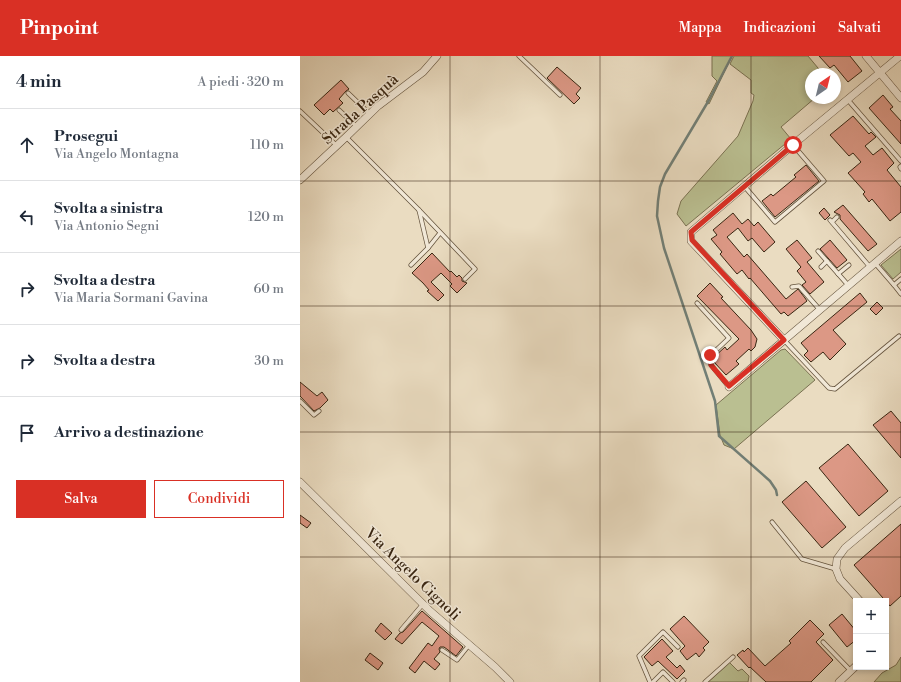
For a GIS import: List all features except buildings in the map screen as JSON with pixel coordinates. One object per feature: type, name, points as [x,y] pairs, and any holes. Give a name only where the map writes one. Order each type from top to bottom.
[{"type":"street","name":"Strada Pasquà","points":[[300,180],[378,106],[423,72],[436,56]]},
{"type":"street","points":[[866,56],[900,94]]},
{"type":"street","points":[[784,340],[692,240],[691,232],[900,56]]},
{"type":"street","points":[[729,386],[901,241]]},
{"type":"street","name":"Via Angelo Cignoli","points":[[300,482],[423,604],[510,682]]},
{"type":"street","points":[[857,598],[840,579],[836,569],[837,559],[840,553],[901,501]]},
{"type":"street","points":[[839,682],[853,669]]},
{"type":"lane","points":[[519,56],[560,95]]},
{"type":"lane","points":[[348,93],[370,114]]},
{"type":"lane","points":[[848,100],[901,161]]},
{"type":"lane","points":[[339,110],[357,127]]},
{"type":"lane","points":[[300,111],[337,146]]},
{"type":"lane","points":[[346,138],[418,209],[475,269],[465,279]]},
{"type":"lane","points":[[745,187],[775,222],[824,181],[793,145]]},
{"type":"lane","points":[[418,209],[428,248]]},
{"type":"lane","points":[[837,217],[831,221],[901,294]]},
{"type":"lane","points":[[411,265],[440,233]]},
{"type":"lane","points":[[818,250],[848,285]]},
{"type":"lane","points":[[821,267],[827,261]]},
{"type":"lane","points":[[838,274],[849,265]]},
{"type":"lane","points":[[894,285],[901,279]]},
{"type":"lane","points":[[792,287],[799,286],[820,310]]},
{"type":"lane","points":[[697,303],[729,338],[710,355],[711,365],[729,386]]},
{"type":"lane","points":[[784,340],[829,388],[835,389],[899,336]]},
{"type":"lane","points":[[300,402],[314,415],[319,411]]},
{"type":"lane","points":[[772,522],[802,559],[836,569]]},
{"type":"lane","points":[[401,630],[423,604]]},
{"type":"lane","points":[[673,682],[663,672],[651,682],[639,656],[663,632],[678,647]]},
{"type":"lane","points":[[823,642],[853,667]]},
{"type":"lane","points":[[442,650],[457,660],[469,645]]},
{"type":"lane","points":[[705,682],[732,657]]},
{"type":"green space","points":[[712,56],[732,56],[709,104],[706,102],[717,81],[712,76]]},
{"type":"green space","points":[[734,56],[808,56],[818,68],[805,68],[805,104],[808,104],[781,127],[791,139],[686,226],[677,214],[681,201],[738,136],[753,101],[754,95],[751,93],[751,80],[730,64]]},
{"type":"green space","points":[[901,249],[901,272],[893,279],[881,265]]},
{"type":"green space","points":[[785,349],[815,380],[734,449],[724,445],[720,435],[716,405],[781,350]]},
{"type":"green space","points":[[901,657],[901,682],[874,682],[882,673],[896,665]]},
{"type":"green space","points":[[729,662],[738,671],[742,669],[749,676],[748,682],[708,682]]},
{"type":"waterway","points":[[732,56],[709,100],[665,174],[660,187],[657,216],[664,248],[715,401],[719,436],[770,481],[776,490],[777,495]]},
{"type":"route","points":[[710,355],[711,365],[729,386],[784,340],[692,240],[691,232],[793,145]]}]
